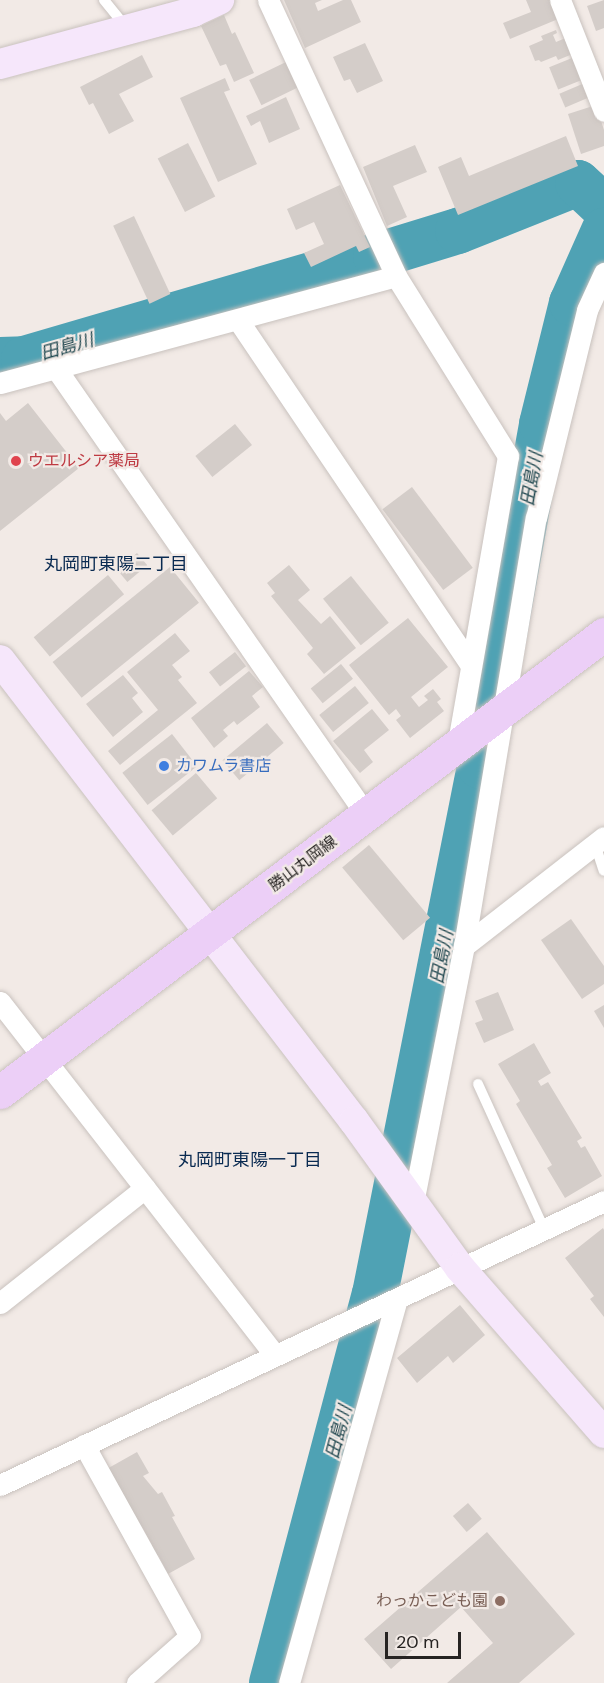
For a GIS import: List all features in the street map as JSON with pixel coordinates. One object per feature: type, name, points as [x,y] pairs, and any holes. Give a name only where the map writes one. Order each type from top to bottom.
[{"type":"main road","name":"勝山丸岡線","points":[[0,1092],[367,816],[604,634]]},
{"type":"street","points":[[0,64],[193,12],[219,0]]},
{"type":"street","points":[[268,0],[396,276],[508,456],[457,747]]},
{"type":"street","points":[[561,0],[604,111]]},
{"type":"street","points":[[413,1203],[464,946],[501,713],[536,518],[587,310],[604,273]]},
{"type":"street","points":[[0,383],[57,370],[396,276]]},
{"type":"street","points":[[237,320],[470,664]]},
{"type":"street","points":[[57,370],[367,816]]},
{"type":"street","points":[[0,660],[347,1112],[460,1268],[604,1433]]},
{"type":"street","points":[[464,946],[600,840]]},
{"type":"street","points":[[0,1002],[274,1354]]},
{"type":"street","points":[[0,1303],[145,1188]]},
{"type":"street","points":[[0,1485],[274,1354],[397,1300],[604,1201]]},
{"type":"street","points":[[290,1683],[397,1300]]},
{"type":"street","points":[[84,1445],[190,1636],[137,1683]]},
{"type":"lane","points":[[104,0],[129,30]]},
{"type":"lane","points":[[600,840],[604,871]]},
{"type":"lane","points":[[478,1084],[544,1229]]},
{"type":"building","points":[[284,0],[322,0],[315,3],[318,11],[343,0],[351,0],[361,22],[305,48]]},
{"type":"building","points":[[526,0],[556,0],[563,17],[510,39],[503,23],[531,12]]},
{"type":"building","points":[[604,0],[604,28],[596,31],[587,6]]},
{"type":"building","points":[[224,15],[232,34],[235,32],[254,73],[234,82],[226,64],[220,66],[201,26]]},
{"type":"building","points":[[556,30],[557,33],[553,35],[556,42],[568,37],[575,53],[558,60],[556,56],[541,62],[535,61],[529,46],[543,40],[541,36]]},
{"type":"building","points":[[365,43],[383,81],[357,93],[350,79],[344,81],[333,57]]},
{"type":"building","points":[[142,55],[153,77],[119,94],[134,121],[109,134],[93,103],[89,105],[80,87]]},
{"type":"building","points":[[577,56],[586,78],[558,89],[549,67]]},
{"type":"building","points":[[286,62],[298,87],[261,105],[249,80]]},
{"type":"building","points":[[225,78],[230,90],[224,92],[257,164],[218,182],[180,98]]},
{"type":"building","points":[[587,82],[593,96],[565,108],[559,94]]},
{"type":"building","points":[[286,97],[300,129],[269,143],[260,121],[251,126],[246,116]]},
{"type":"building","points":[[596,105],[604,130],[604,146],[581,154],[568,114]]},
{"type":"building","points":[[566,136],[578,166],[458,215],[438,167],[461,157],[469,176]]},
{"type":"building","points":[[188,143],[215,196],[185,212],[158,158]]},
{"type":"building","points":[[415,145],[427,172],[393,186],[407,217],[387,226],[363,167]]},
{"type":"building","points":[[340,185],[370,247],[359,252],[356,246],[311,267],[304,253],[324,244],[314,222],[296,230],[287,209]]},
{"type":"building","points":[[134,216],[170,294],[150,304],[113,226]]},
{"type":"building","points":[[28,403],[79,468],[0,531],[0,413],[6,421]]},
{"type":"building","points":[[235,424],[252,445],[212,477],[195,456]]},
{"type":"building","points":[[412,487],[473,568],[443,590],[382,509]]},
{"type":"building","points":[[137,553],[147,565],[127,582],[117,570]]},
{"type":"building","points":[[289,565],[310,590],[298,600],[321,624],[330,616],[356,648],[324,674],[307,654],[313,648],[271,596],[275,593],[267,583]]},
{"type":"building","points":[[170,567],[199,603],[82,698],[53,662]]},
{"type":"building","points":[[108,575],[124,594],[50,657],[34,637]]},
{"type":"building","points":[[351,576],[389,623],[361,645],[323,599]]},
{"type":"building","points":[[408,618],[448,667],[411,697],[419,707],[428,700],[424,696],[433,689],[441,699],[437,702],[444,711],[410,738],[396,720],[401,716],[396,709],[389,715],[349,665]]},
{"type":"building","points":[[175,633],[190,651],[172,665],[182,677],[178,680],[197,703],[120,765],[108,751],[158,710],[127,672]]},
{"type":"building","points":[[235,652],[246,666],[220,687],[209,672]]},
{"type":"building","points":[[341,664],[353,679],[323,703],[311,689]]},
{"type":"building","points":[[249,671],[263,687],[252,696],[260,707],[237,725],[234,721],[223,730],[228,736],[214,748],[191,718]]},
{"type":"building","points":[[123,675],[138,693],[132,698],[143,712],[113,737],[86,704]]},
{"type":"building","points":[[355,686],[369,703],[333,732],[319,715]]},
{"type":"building","points":[[372,709],[389,730],[364,750],[373,762],[360,773],[333,741]]},
{"type":"building","points":[[267,723],[284,743],[239,780],[223,760]]},
{"type":"building","points":[[172,734],[197,766],[148,805],[122,773]]},
{"type":"building","points":[[196,773],[217,798],[173,836],[152,810]]},
{"type":"building","points":[[369,845],[430,918],[403,940],[342,867]]},
{"type":"building","points":[[571,919],[604,966],[604,984],[582,999],[541,940]]},
{"type":"building","points":[[498,992],[514,1030],[484,1043],[475,1023],[483,1020],[475,1001]]},
{"type":"building","points":[[604,1005],[604,1028],[594,1011]]},
{"type":"building","points":[[534,1043],[551,1073],[538,1081],[541,1086],[548,1082],[582,1138],[577,1141],[581,1148],[585,1146],[602,1176],[565,1198],[547,1168],[552,1165],[516,1104],[520,1101],[498,1064]]},
{"type":"building","points":[[603,1228],[604,1317],[590,1299],[594,1296],[565,1258]]},
{"type":"building","points":[[460,1305],[485,1335],[453,1363],[448,1356],[417,1383],[397,1358]]},
{"type":"building","points":[[137,1452],[149,1473],[143,1476],[158,1494],[162,1492],[175,1516],[172,1517],[195,1559],[168,1574],[158,1555],[150,1560],[144,1550],[152,1545],[142,1527],[138,1529],[105,1470]]},
{"type":"building","points":[[468,1503],[482,1519],[467,1532],[453,1516]]},
{"type":"building","points":[[487,1532],[575,1634],[519,1683],[447,1683],[493,1643],[461,1607],[391,1669],[364,1639]]},
{"type":"waterway","name":"田島川","points":[[0,360],[24,359],[458,231],[578,183],[604,207]]},
{"type":"waterway","name":"田島川","points":[[272,1683],[375,1294],[480,766],[542,424],[572,303],[604,231]]},
{"type":"place","name":"ウエルシア薬局","points":[[16,461]]},
{"type":"place","name":"カワムラ書店","points":[[164,766]]},
{"type":"place","name":"わっかこども園","points":[[500,1601]]},
{"type":"district","name":"丸岡町東陽二丁目","points":[[116,564]]},
{"type":"district","name":"丸岡町東陽一丁目","points":[[250,1160]]}]
